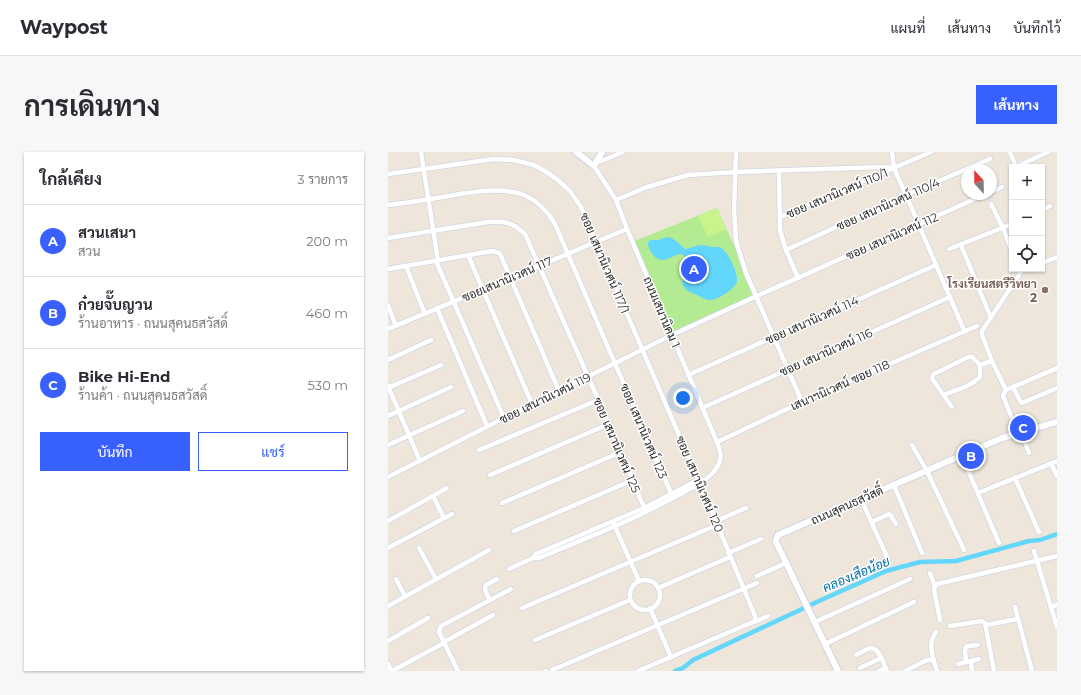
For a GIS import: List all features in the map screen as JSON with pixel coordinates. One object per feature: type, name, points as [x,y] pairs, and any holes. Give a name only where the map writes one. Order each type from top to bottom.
[{"type":"main road","name":"ถนนเสนานิคม 1","points":[[576,152],[595,164]]},
{"type":"main road","points":[[595,164],[602,152]]},
{"type":"main road","name":"ถนนสุคนธสวัสดิ์","points":[[838,671],[776,542],[778,536],[1002,438],[1057,422]]},
{"type":"street","points":[[421,152],[437,261],[504,418]]},
{"type":"street","points":[[595,164],[623,152]]},
{"type":"street","points":[[736,152],[734,210],[736,241],[746,273],[802,402]]},
{"type":"street","points":[[892,152],[894,168],[964,330]]},
{"type":"street","name":"ซอย เสนานิเวศน์ 110/1","points":[[780,217],[930,152]]},
{"type":"street","points":[[1010,152],[1015,164]]},
{"type":"street","points":[[1022,164],[1048,152]]},
{"type":"street","name":"ซอย เสนานิเวศน์ 117/1","points":[[388,174],[502,159],[534,165],[550,174],[570,192],[581,207],[642,349]]},
{"type":"street","name":"ซอย เสนานิเวศน์ 110/4","points":[[786,250],[906,195],[990,159]]},
{"type":"street","name":"ถนนเสนานิคม 1","points":[[509,569],[533,558],[539,558],[646,510],[705,479],[715,470],[719,463],[721,454],[616,200],[595,164]]},
{"type":"street","points":[[616,200],[647,187],[688,175],[883,167],[894,168]]},
{"type":"street","points":[[779,171],[780,230],[786,250],[798,278]]},
{"type":"street","points":[[997,189],[1002,187]]},
{"type":"street","name":"ซอย เสนานิเวศน์ 123","points":[[388,206],[469,193],[496,191],[525,195],[536,201],[549,214],[555,224],[672,496]]},
{"type":"street","name":"ซอย เสนานิเวศน์ 112","points":[[703,321],[973,200]]},
{"type":"street","points":[[991,204],[1009,244]]},
{"type":"street","points":[[1045,208],[1050,206]]},
{"type":"street","name":"ซอย เสนานิเวศน์ 125","points":[[433,230],[488,222],[503,222],[519,227],[525,234],[646,510]]},
{"type":"street","points":[[949,250],[1009,225]]},
{"type":"street","name":"ซอยเสนานิเวศน์ 117","points":[[388,329],[627,229]]},
{"type":"street","points":[[388,238],[433,230]]},
{"type":"street","points":[[961,245],[991,318]]},
{"type":"street","points":[[388,269],[492,251],[499,253],[559,391]]},
{"type":"street","points":[[468,255],[532,404]]},
{"type":"street","points":[[1045,262],[1057,257]]},
{"type":"street","name":"ซอย เสนานิเวศน์ 114","points":[[688,374],[936,265]]},
{"type":"street","points":[[406,266],[426,314]]},
{"type":"street","points":[[1006,390],[992,361],[982,335],[982,331],[1019,275],[1019,272]]},
{"type":"street","name":"ซอย เสนานิเวศน์ 116","points":[[702,408],[950,297]]},
{"type":"street","points":[[388,305],[396,326]]},
{"type":"street","points":[[437,308],[487,426]]},
{"type":"street","name":"ซอย เสนานิเวศน์ 119","points":[[388,477],[642,349],[703,321]]},
{"type":"street","name":"เสนาฯนิเวศน์ ซอย 118","points":[[717,442],[802,402],[964,330],[977,326]]},
{"type":"street","points":[[388,360],[432,340]]},
{"type":"street","name":"ซอย เสนานิเวศน์ 120","points":[[642,349],[717,523],[755,616],[754,621]]},
{"type":"street","points":[[943,395],[970,384],[980,377],[980,365],[972,357],[968,357],[934,374],[932,377],[933,380],[943,395],[952,407]]},
{"type":"street","points":[[980,365],[992,361]]},
{"type":"street","points":[[420,461],[388,387],[441,364]]},
{"type":"street","points":[[1029,453],[1003,396],[1006,390],[1057,368]]},
{"type":"street","points":[[1013,387],[1022,403],[1057,388]]},
{"type":"street","points":[[388,416],[451,388]]},
{"type":"street","points":[[479,450],[598,400]]},
{"type":"street","points":[[388,445],[463,411]]},
{"type":"street","points":[[490,475],[609,424]]},
{"type":"street","points":[[912,445],[928,470],[964,550]]},
{"type":"street","points":[[502,503],[621,452]]},
{"type":"street","points":[[962,456],[999,543]]},
{"type":"street","points":[[978,493],[1057,461]]},
{"type":"street","points":[[1051,463],[1057,476]]},
{"type":"street","points":[[1015,478],[1039,532]]},
{"type":"street","points":[[514,531],[633,480]]},
{"type":"street","points":[[894,485],[922,552]]},
{"type":"street","points":[[388,521],[447,488]]},
{"type":"street","points":[[433,496],[444,518]]},
{"type":"street","points":[[861,499],[888,559]]},
{"type":"street","points":[[522,608],[631,562],[717,523],[746,508]]},
{"type":"street","points":[[388,548],[452,514]]},
{"type":"street","points":[[872,522],[889,514],[892,516],[896,524]]},
{"type":"street","points":[[614,524],[639,581]]},
{"type":"street","points":[[658,588],[761,539]]},
{"type":"street","points":[[419,548],[436,579]]},
{"type":"street","points":[[388,606],[489,550]]},
{"type":"street","points":[[1034,550],[1057,627]]},
{"type":"street","points":[[934,587],[937,584],[1057,556]]},
{"type":"street","points":[[757,576],[786,563]]},
{"type":"street","points":[[930,573],[940,620]]},
{"type":"street","points":[[815,622],[910,578]]},
{"type":"street","points":[[490,600],[484,587],[498,579]]},
{"type":"street","points":[[396,580],[405,596]]},
{"type":"street","points":[[648,580],[655,584],[658,588],[660,596],[659,600],[654,606],[647,609],[640,609],[630,600],[630,591],[635,583],[639,581],[648,580]]},
{"type":"street","points":[[552,670],[757,583]]},
{"type":"street","points":[[458,671],[443,643],[439,632],[441,626],[511,589]]},
{"type":"street","points":[[535,640],[630,600]]},
{"type":"street","points":[[825,644],[914,602]]},
{"type":"street","points":[[1051,607],[1057,605]]},
{"type":"street","points":[[1014,607],[1032,671]]},
{"type":"street","points":[[650,608],[671,657]]},
{"type":"street","points":[[388,664],[392,671],[493,615]]},
{"type":"street","points":[[638,671],[768,616]]},
{"type":"street","points":[[388,641],[428,618]]},
{"type":"street","points":[[986,625],[1018,619]]},
{"type":"street","points":[[950,626],[982,621],[985,623],[994,671]]},
{"type":"street","points":[[936,632],[932,639],[931,648],[937,671]]},
{"type":"street","points":[[972,671],[965,650],[966,647],[978,645]]},
{"type":"street","points":[[856,655],[872,648],[878,651],[887,669],[879,671]]},
{"type":"street","points":[[860,668],[881,658]]},
{"type":"street","points":[[958,664],[979,659]]},
{"type":"street","points":[[905,671],[927,660],[934,661]]},
{"type":"green space","points":[[717,208],[757,296],[672,335],[632,242]]},
{"type":"green space","points":[[717,208],[726,229],[708,237],[698,216]]},
{"type":"water","points":[[667,237],[675,240],[686,249],[701,245],[719,247],[722,249],[728,256],[736,272],[736,284],[725,294],[712,300],[705,299],[687,290],[682,282],[689,270],[689,265],[685,257],[679,254],[668,259],[660,260],[653,255],[650,250],[648,242]]},
{"type":"waterway","name":"คลองเสือน้อย","points":[[675,671],[683,668],[693,660],[886,571],[920,562],[956,561],[1029,541],[1040,540],[1057,534]]},
{"type":"place","name":"สวนเสนา","points":[[694,269]]},
{"type":"place","name":"โรงเรียนสตรีวิทยา 2","points":[[1045,290]]},
{"type":"place","name":"Bike Hi-End","points":[[1023,428]]},
{"type":"place","name":"ก๋วยจั๊บญวน","points":[[971,456]]}]
